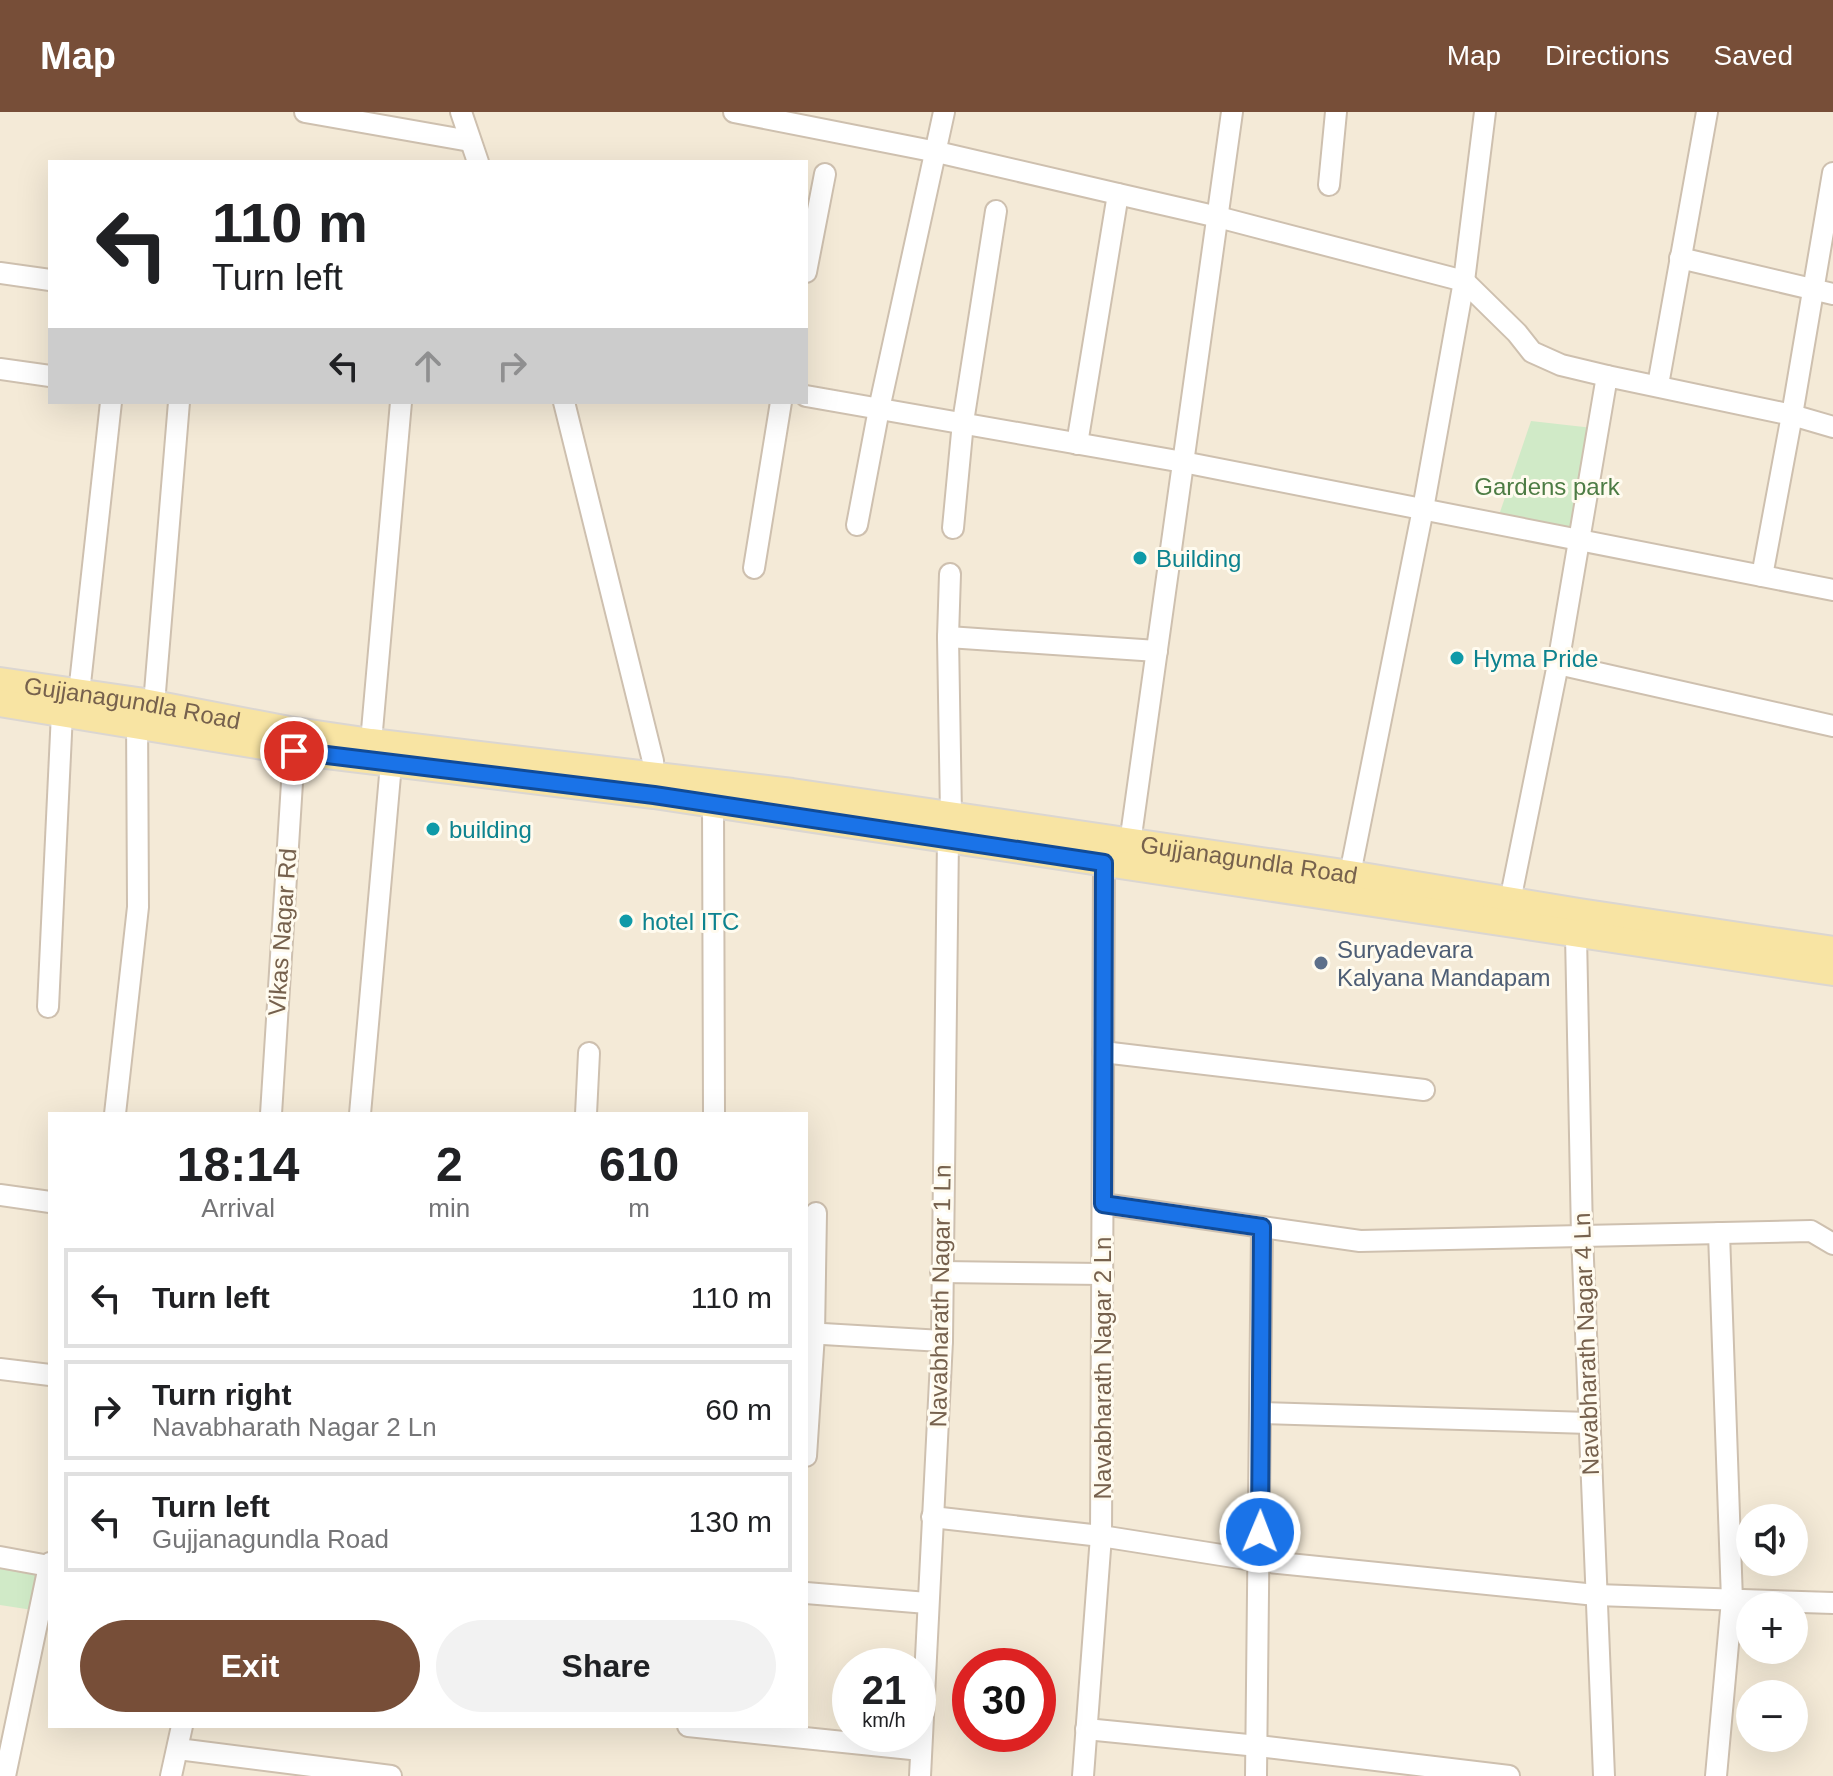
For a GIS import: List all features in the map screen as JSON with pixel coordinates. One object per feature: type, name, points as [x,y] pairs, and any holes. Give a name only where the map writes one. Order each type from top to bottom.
[{"type":"main road","name":"Gujjanagundla Road","points":[[0,681],[79,693],[294,751],[391,764],[654,784],[713,803],[1130,843],[1350,874],[1510,901],[1578,924],[1833,972]]},
{"type":"main road","name":"Gujjanagundla Road","points":[[0,703],[62,713],[143,710],[950,826],[1104,863],[1578,924],[1833,950]]},
{"type":"street","points":[[305,112],[470,141]]},
{"type":"street","points":[[461,112],[477,160]]},
{"type":"street","points":[[734,112],[937,152],[1218,217],[1464,281],[1502,317],[1532,352],[1561,365],[1792,415],[1833,427]]},
{"type":"street","points":[[857,525],[944,112]]},
{"type":"street","points":[[1130,843],[1232,112]]},
{"type":"street","points":[[1329,185],[1336,112]]},
{"type":"street","points":[[1350,874],[1423,509],[1464,281],[1485,112]]},
{"type":"street","points":[[1658,385],[1707,112]]},
{"type":"street","points":[[1762,576],[1833,173]]},
{"type":"street","points":[[808,262],[825,174]]},
{"type":"street","points":[[1077,444],[1118,194]]},
{"type":"street","points":[[953,528],[963,422],[996,211]]},
{"type":"street","points":[[1680,258],[1833,294]]},
{"type":"street","points":[[0,273],[48,280]]},
{"type":"street","points":[[0,369],[48,376]]},
{"type":"street","points":[[1510,901],[1558,664],[1607,376]]},
{"type":"street","points":[[808,396],[1183,462],[1833,590]]},
{"type":"street","points":[[79,693],[111,404]]},
{"type":"street","points":[[115,1112],[138,907],[143,710],[179,404]]},
{"type":"street","points":[[371,742],[401,404]]},
{"type":"street","points":[[564,404],[654,784]]},
{"type":"street","points":[[754,568],[781,404]]},
{"type":"street","name":"Navabharath Nagar 1 Ln","points":[[925,1648],[942,1341],[950,826],[950,574]]},
{"type":"street","points":[[948,637],[1157,651]]},
{"type":"street","points":[[1558,664],[1833,726]]},
{"type":"street","points":[[48,1007],[62,713]]},
{"type":"street","name":"Vikas Nagar Rd","points":[[271,1112],[294,751]]},
{"type":"street","points":[[360,1112],[391,764]]},
{"type":"street","points":[[713,803],[714,1112]]},
{"type":"street","name":"Navabharath Nagar 2 Ln","points":[[1083,1776],[1101,1536],[1104,863]]},
{"type":"street","name":"Navabharath Nagar 4 Ln","points":[[1578,924],[1582,1235],[1604,1776]]},
{"type":"street","points":[[1103,1052],[1424,1090]]},
{"type":"street","points":[[586,1112],[589,1053]]},
{"type":"street","points":[[0,1195],[48,1202]]},
{"type":"street","points":[[1103,1204],[1360,1241],[1833,1230]]},
{"type":"street","points":[[808,1395],[816,1213]]},
{"type":"street","points":[[1256,1776],[1262,1227]]},
{"type":"street","points":[[1811,1231],[1833,1244]]},
{"type":"street","points":[[1716,1776],[1732,1600],[1719,1233]]},
{"type":"street","points":[[941,1272],[1103,1274]]},
{"type":"street","points":[[810,1334],[942,1341]]},
{"type":"street","points":[[0,1369],[48,1375]]},
{"type":"street","points":[[1261,1413],[1589,1423]]},
{"type":"street","points":[[932,1517],[1101,1536],[1259,1561],[1596,1595],[1833,1603]]},
{"type":"street","points":[[0,1557],[48,1564]]},
{"type":"street","points":[[5,1776],[48,1573]]},
{"type":"street","points":[[808,1593],[927,1603]]},
{"type":"street","points":[[171,1776],[182,1728]]},
{"type":"street","points":[[707,1728],[832,1741]]},
{"type":"street","points":[[1086,1729],[1509,1776]]},
{"type":"street","points":[[178,1749],[391,1776]]},
{"type":"street","name":"Navabharath Nagar 1 Ln","points":[[920,1776],[921,1752]]},
{"type":"shaded area","points":[[0,112],[1833,112],[1833,1776],[0,1776]]},
{"type":"green space","name":"Gardens park","points":[[1531,421],[1593,428],[1575,534],[1498,518]]},
{"type":"green space","points":[[0,1557],[48,1566],[39,1611],[0,1605]]},
{"type":"place","name":"Building","points":[[1140,558]]},
{"type":"place","name":"Hyma Pride","points":[[1457,658]]},
{"type":"place","name":"building","points":[[433,829]]},
{"type":"place","name":"hotel ITC","points":[[626,921]]},
{"type":"place","name":"Suryadevara Kalyana Mandapam","points":[[1321,963]]},
{"type":"route","points":[[294,751],[654,795],[1104,863],[1103,1204],[1262,1227],[1260,1532]]}]
